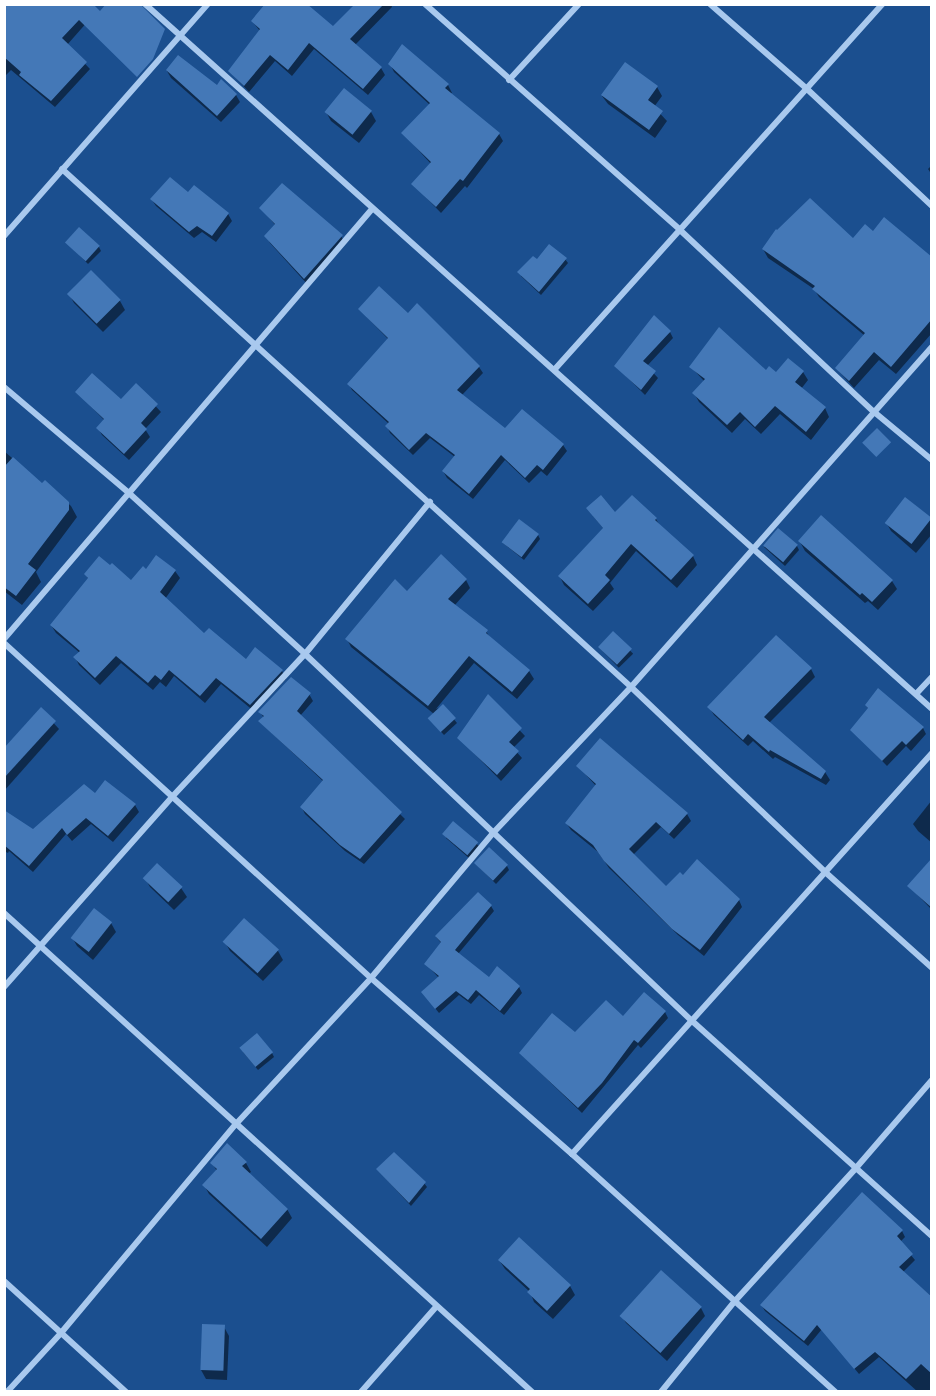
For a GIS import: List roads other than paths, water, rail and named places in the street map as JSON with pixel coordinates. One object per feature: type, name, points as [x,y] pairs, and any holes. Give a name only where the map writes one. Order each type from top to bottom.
[{"type":"street","points":[[145,4],[932,709]]},
{"type":"street","points":[[4,236],[208,4]]},
{"type":"street","points":[[425,4],[680,230],[873,411],[932,460]]},
{"type":"street","points":[[509,80],[579,4]]},
{"type":"street","points":[[710,4],[807,89],[932,206]]},
{"type":"street","points":[[555,369],[882,4]]},
{"type":"street","points":[[62,169],[430,502],[631,687],[824,871],[932,968]]},
{"type":"street","points":[[372,209],[4,641],[371,978],[572,1154],[835,1392]]},
{"type":"street","points":[[7,1392],[61,1333],[236,1124],[371,978],[494,832],[631,687],[751,548],[932,347]]},
{"type":"street","points":[[4,387],[130,494],[494,832],[691,1020],[932,1236]]},
{"type":"street","points":[[4,987],[172,797],[304,654],[430,502]]},
{"type":"street","points":[[916,694],[932,677]]},
{"type":"street","points":[[572,1154],[932,753]]},
{"type":"street","points":[[4,914],[531,1392]]},
{"type":"street","points":[[661,1392],[735,1301],[856,1168],[932,1080]]},
{"type":"street","points":[[4,1281],[126,1392]]},
{"type":"street","points":[[361,1392],[436,1307]]}]
